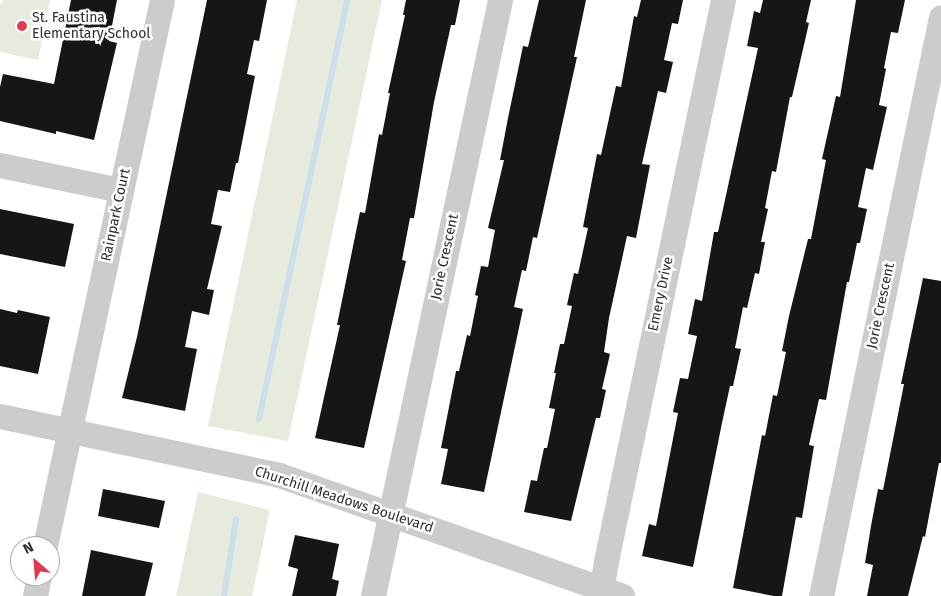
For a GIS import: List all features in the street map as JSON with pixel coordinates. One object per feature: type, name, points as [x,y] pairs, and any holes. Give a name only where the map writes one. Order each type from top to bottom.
[{"type":"street","name":"Rainpark Court","points":[[47,536],[162,0]]},
{"type":"street","name":"Jorie Crescent","points":[[373,596],[500,0]]},
{"type":"street","name":"Emery Drive","points":[[608,594],[723,0]]},
{"type":"street","name":"Jorie Crescent","points":[[821,596],[941,17]]},
{"type":"street","points":[[0,164],[121,190]]},
{"type":"street","name":"Churchill Meadows Boulevard","points":[[0,416],[279,475],[608,594]]},
{"type":"shaded area","name":"St. Faustina Elementary School","points":[[3,0],[50,0],[38,60],[0,52],[0,4],[2,4]]},
{"type":"shaded area","points":[[297,0],[382,0],[288,441],[208,426]]},
{"type":"shaded area","points":[[198,492],[270,510],[252,596],[176,596]]},
{"type":"building","points":[[71,0],[117,0],[109,41],[117,43],[94,140],[56,131],[56,134],[0,121],[0,87],[3,74],[54,84]]},
{"type":"building","points":[[207,0],[267,0],[259,41],[254,40],[247,74],[255,76],[238,163],[236,163],[230,192],[218,190],[211,224],[222,226],[207,289],[214,290],[209,315],[192,311],[185,347],[197,349],[185,411],[122,398],[137,337]]},
{"type":"building","points":[[406,0],[460,0],[455,25],[451,25],[434,102],[414,218],[410,218],[402,260],[406,261],[364,448],[315,438],[340,325],[337,325],[360,212],[365,213],[379,134],[382,135],[390,93],[388,93],[405,15],[403,15]]},
{"type":"building","points":[[539,0],[586,0],[574,57],[577,57],[537,238],[533,237],[526,271],[522,270],[514,307],[523,309],[484,492],[441,484],[448,449],[441,448],[456,371],[459,371],[467,335],[470,336],[478,296],[475,295],[481,266],[488,267],[495,230],[488,228],[504,160],[500,160],[508,118],[523,46],[528,47]]},
{"type":"building","points":[[641,0],[683,0],[678,24],[672,23],[664,60],[673,62],[666,93],[658,91],[642,164],[650,165],[636,238],[627,236],[609,318],[604,352],[610,354],[602,389],[606,390],[600,418],[596,418],[571,521],[524,512],[531,480],[537,481],[544,448],[547,448],[555,409],[549,408],[556,373],[554,373],[560,344],[564,344],[572,306],[567,305],[574,273],[578,274],[588,228],[583,227],[597,154],[601,155],[616,86],[621,87],[634,16],[637,17]]},
{"type":"building","points":[[763,0],[811,0],[806,22],[809,23],[792,97],[790,97],[776,172],[772,171],[765,208],[768,209],[761,242],[765,242],[759,274],[755,273],[747,308],[743,307],[735,348],[741,349],[733,386],[730,386],[693,567],[642,556],[649,524],[656,526],[678,413],[673,412],[680,378],[688,379],[697,336],[688,334],[695,299],[702,301],[714,232],[718,232],[758,48],[747,46],[754,11],[760,13]]},
{"type":"building","points":[[856,0],[905,0],[898,33],[891,32],[879,105],[887,107],[873,170],[866,168],[858,207],[867,209],[860,243],[857,243],[849,282],[847,282],[826,400],[819,399],[809,445],[814,446],[802,518],[796,517],[782,596],[774,596],[733,588],[762,435],[765,436],[773,395],[777,396],[786,352],[782,351],[789,316],[808,239],[811,239],[826,160],[822,159],[836,96],[840,97]]},
{"type":"building","points":[[0,209],[74,224],[65,267],[0,254]]},
{"type":"building","points":[[923,278],[941,281],[941,463],[939,463],[925,537],[923,536],[908,596],[867,596],[873,565],[865,563],[871,526],[878,489],[883,490],[904,384],[901,384]]},
{"type":"building","points":[[0,309],[17,313],[18,310],[50,317],[38,374],[0,366]]},
{"type":"building","points":[[103,489],[165,501],[159,528],[98,516]]},
{"type":"building","points":[[295,535],[339,544],[332,579],[339,581],[336,596],[292,596],[298,569],[288,566]]},
{"type":"building","points":[[91,550],[153,563],[145,596],[82,596]]},
{"type":"waterway","points":[[259,419],[347,0]]},
{"type":"waterway","points":[[224,596],[236,519]]},
{"type":"place","name":"St. Faustina Elementary School","points":[[22,26]]}]
